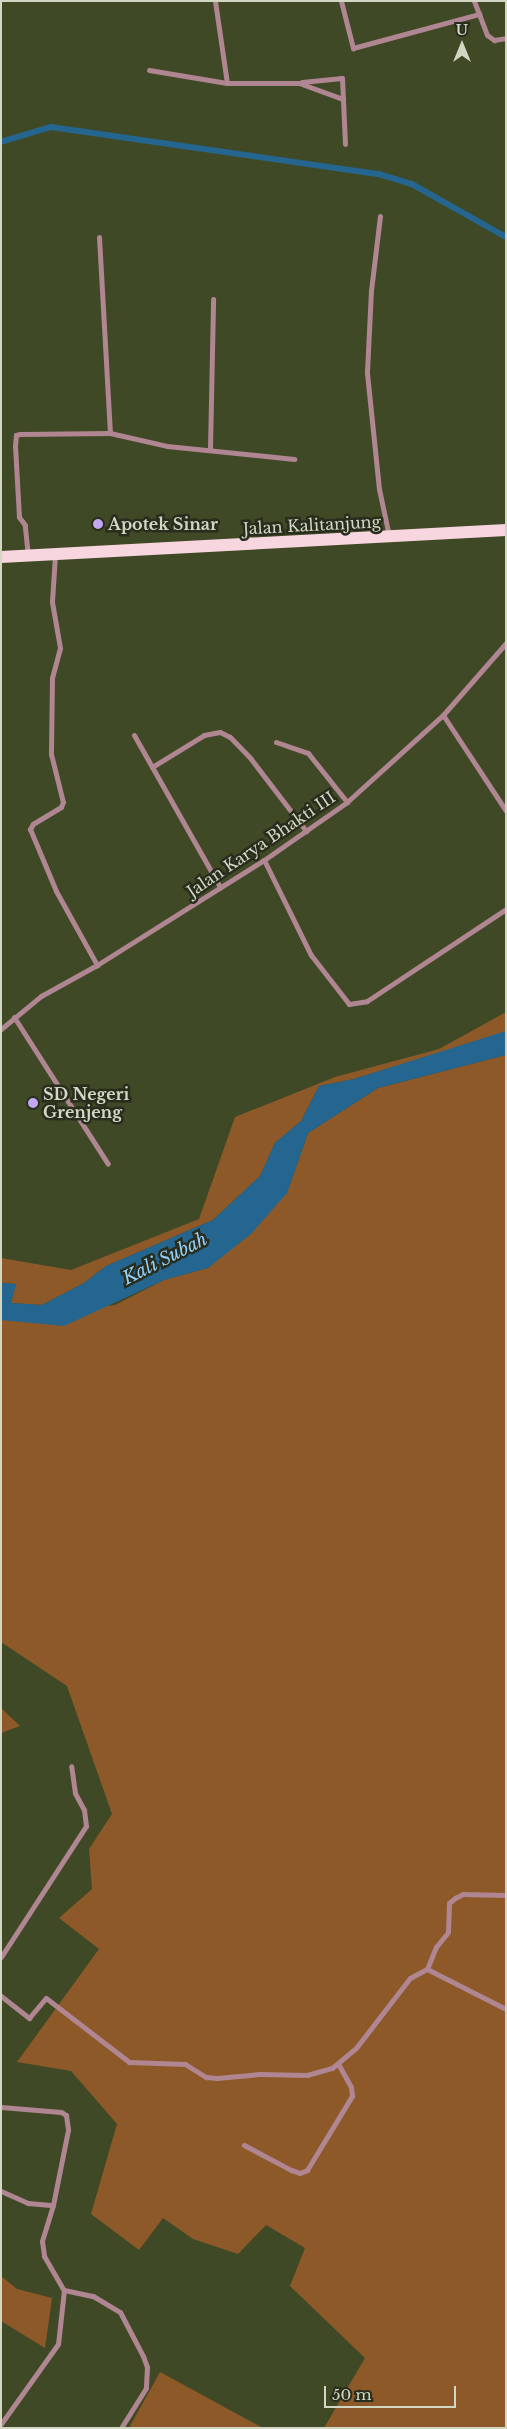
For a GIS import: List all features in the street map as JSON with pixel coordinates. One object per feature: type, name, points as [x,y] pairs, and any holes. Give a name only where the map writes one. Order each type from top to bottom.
[{"type":"main road","name":"Jalan Kalitanjung","points":[[1,558],[506,530]]},
{"type":"street","points":[[215,1],[227,82]]},
{"type":"street","points":[[341,1],[353,48],[479,14]]},
{"type":"street","points":[[474,1],[487,35],[494,40],[506,38]]},
{"type":"street","points":[[149,70],[227,82],[298,82],[342,78],[345,144]]},
{"type":"street","points":[[298,82],[343,99]]},
{"type":"street","points":[[380,216],[371,290],[367,373],[379,490],[389,536]]},
{"type":"street","points":[[99,237],[110,433]]},
{"type":"street","points":[[210,448],[213,299]]},
{"type":"street","points":[[28,556],[25,525],[19,517],[16,435],[110,433],[168,446],[210,448],[294,459]]},
{"type":"street","points":[[55,555],[52,602],[60,648],[53,669],[52,754],[63,802],[60,807],[33,824],[30,829],[56,891],[97,965]]},
{"type":"street","name":"Jalan Karya Bhakti III","points":[[1,1029],[41,996],[97,965],[264,860],[347,802],[443,715],[506,643]]},
{"type":"street","points":[[443,715],[506,811]]},
{"type":"street","points":[[152,767],[204,735],[220,732],[230,737],[251,759],[306,831]]},
{"type":"street","points":[[134,735],[220,887]]},
{"type":"street","points":[[276,742],[308,753],[347,802]]},
{"type":"street","points":[[264,860],[311,955],[349,1004],[367,1001],[506,910]]},
{"type":"street","points":[[14,1017],[108,1164]]},
{"type":"street","points":[[1,1957],[86,1826],[84,1810],[71,1779],[71,1766]]},
{"type":"street","points":[[1,1996],[29,2018],[46,1998],[129,2062],[185,2064],[206,2077],[217,2078],[268,2074],[307,2074],[338,2064],[356,2048],[410,1978],[427,1969],[436,1947],[448,1932],[450,1903],[455,1898],[463,1894],[506,1895]]},
{"type":"street","points":[[427,1969],[506,2009]]},
{"type":"street","points":[[244,2145],[292,2170],[300,2173],[307,2170],[352,2096],[351,2088],[338,2064]]},
{"type":"street","points":[[1,2107],[54,2110],[66,2115],[68,2130],[53,2205],[42,2241],[44,2256],[64,2290],[54,2353],[1,2424]]},
{"type":"street","points":[[1,2191],[28,2203],[53,2205]]},
{"type":"street","points":[[64,2290],[94,2296],[120,2312],[143,2356],[147,2367],[146,2388],[121,2428]]},
{"type":"shaded area","points":[[506,1012],[506,1031],[503,1033],[354,1079],[319,1086],[301,1121],[275,1143],[260,1176],[213,1220],[106,1266],[84,1283],[42,1305],[11,1303],[16,1284],[1,1283],[1,1258],[71,1270],[199,1219],[235,1117],[335,1077],[439,1049]]},
{"type":"shaded area","points":[[506,1055],[506,2428],[324,2428],[365,2358],[290,2286],[305,2248],[266,2225],[238,2254],[193,2239],[163,2218],[139,2250],[91,2214],[117,2124],[71,2071],[17,2062],[99,1949],[59,1918],[92,1889],[89,1849],[112,1814],[67,1686],[1,1642],[1,1320],[115,1305],[164,1280],[208,1268],[287,1193],[308,1133],[378,1088]]},
{"type":"shaded area","points":[[1,1708],[20,1726],[1,1733]]},
{"type":"shaded area","points":[[1,2276],[17,2289],[52,2298],[45,2348],[1,2321]]},
{"type":"shaded area","points":[[160,2372],[263,2428],[129,2428]]},
{"type":"water","name":"Kali Subah","points":[[506,1031],[506,1055],[378,1088],[308,1133],[287,1193],[251,1234],[208,1268],[164,1280],[64,1326],[1,1320],[1,1283],[16,1284],[11,1303],[42,1305],[84,1283],[106,1266],[213,1220],[260,1176],[275,1143],[301,1121],[319,1086],[354,1079]]},
{"type":"waterway","points":[[1,142],[51,127],[379,174],[412,184],[506,237]]},
{"type":"place","name":"Apotek Sinar","points":[[98,524]]},
{"type":"place","name":"SD Negeri Grenjeng","points":[[33,1103]]}]
